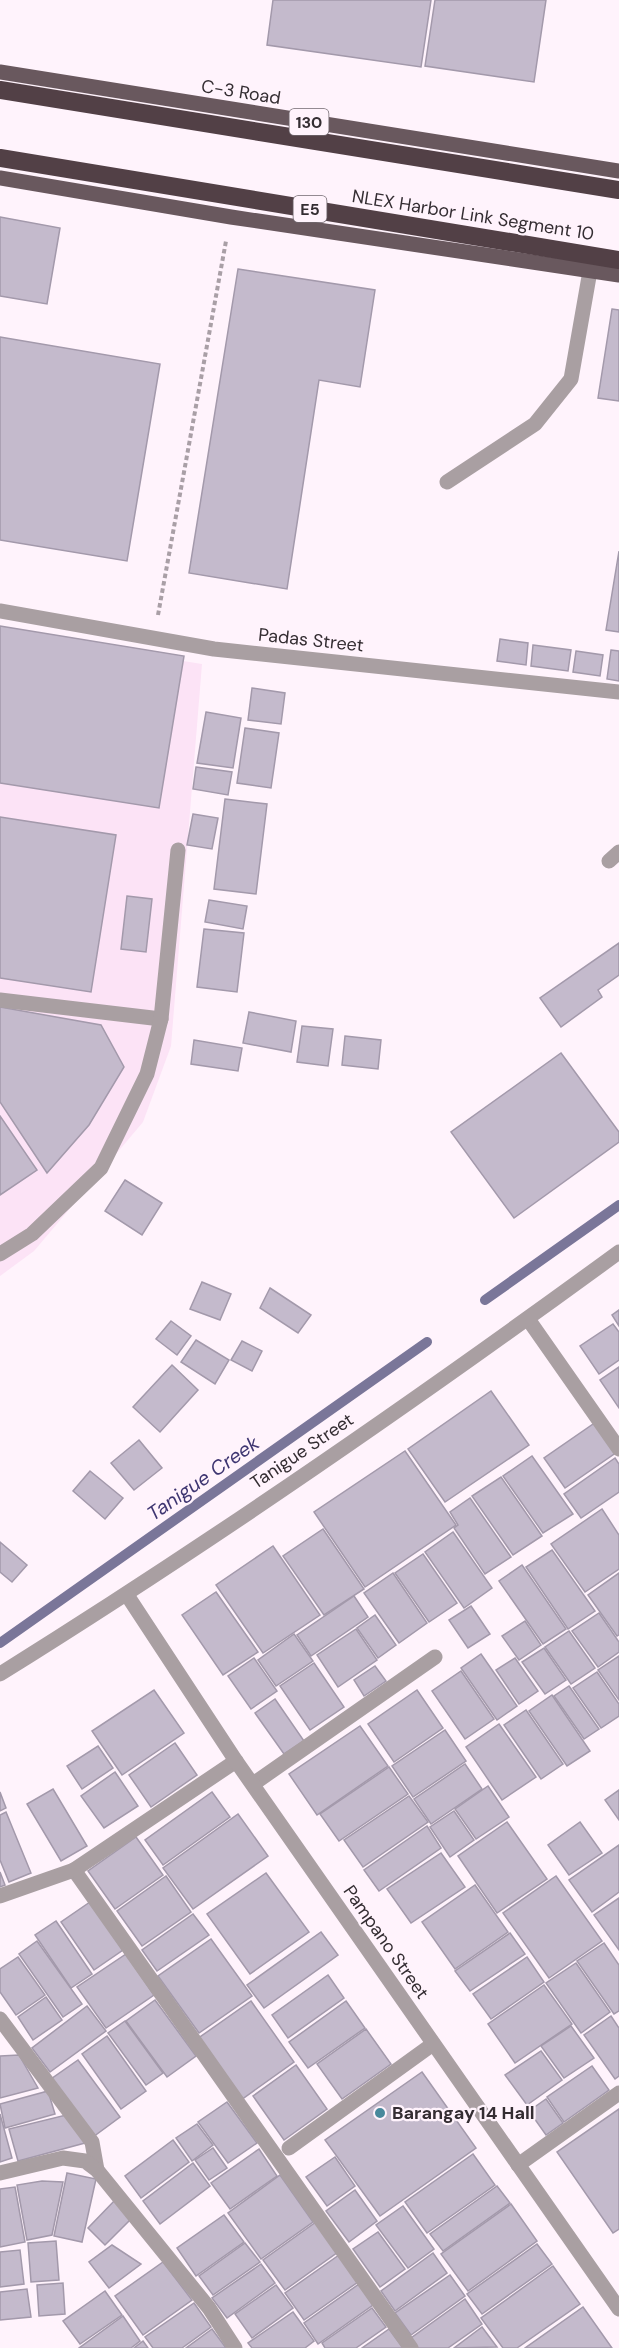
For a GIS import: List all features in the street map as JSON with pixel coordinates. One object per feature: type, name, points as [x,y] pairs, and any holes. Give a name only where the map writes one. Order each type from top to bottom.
[{"type":"highway","points":[[0,90],[619,190]]},
{"type":"highway","name":"NLEX Harbor Link Segment 10","points":[[0,158],[619,260]]},
{"type":"main road","name":"C-3 Road","points":[[0,72],[619,171]]},
{"type":"main road","points":[[0,178],[231,217],[619,275]]},
{"type":"street","points":[[447,482],[535,424],[571,379],[590,270]]},
{"type":"street","name":"Padas Street","points":[[0,611],[153,640],[226,650],[619,692]]},
{"type":"street","points":[[0,1254],[32,1234],[101,1168],[147,1074],[161,1019],[178,850]]},
{"type":"street","points":[[0,1000],[161,1019]]},
{"type":"street","name":"Tanigue Street","points":[[0,1674],[127,1595],[528,1319],[619,1252]]},
{"type":"street","points":[[528,1319],[619,1449]]},
{"type":"street","name":"Pampano Street","points":[[127,1595],[236,1761],[617,2303]]},
{"type":"street","points":[[253,1785],[435,1657]]},
{"type":"street","points":[[0,1896],[74,1870],[236,1761]]},
{"type":"street","points":[[74,1870],[411,2348]]},
{"type":"street","points":[[0,2019],[7,2041],[92,2142],[97,2170]]},
{"type":"street","points":[[289,2148],[433,2044]]},
{"type":"street","points":[[518,2165],[619,2093]]},
{"type":"street","points":[[0,2173],[63,2158],[85,2161],[97,2170],[202,2299],[235,2348]]},
{"type":"path","points":[[153,640],[231,217]]},
{"type":"shaded area","points":[[0,632],[202,664],[171,1046],[143,1122],[34,1251],[0,1276]]},
{"type":"building","points":[[273,0],[431,0],[421,67],[267,45]]},
{"type":"building","points":[[435,0],[546,0],[534,82],[425,66]]},
{"type":"building","points":[[0,217],[60,228],[47,304],[0,296]]},
{"type":"building","points":[[238,269],[375,290],[360,387],[319,380],[287,589],[189,573]]},
{"type":"building","points":[[612,309],[619,310],[619,401],[598,398]]},
{"type":"building","points":[[0,337],[160,364],[127,561],[0,540]]},
{"type":"building","points":[[619,551],[619,632],[606,630]]},
{"type":"building","points":[[0,626],[184,656],[159,808],[0,783]]},
{"type":"building","points":[[500,639],[528,643],[526,665],[497,661]]},
{"type":"building","points":[[533,645],[571,650],[568,671],[531,666]]},
{"type":"building","points":[[611,650],[619,651],[619,681],[607,679]]},
{"type":"building","points":[[576,651],[603,655],[600,676],[573,672]]},
{"type":"building","points":[[252,688],[285,693],[281,724],[248,720]]},
{"type":"building","points":[[206,712],[241,718],[233,768],[197,763]]},
{"type":"building","points":[[245,728],[279,733],[271,788],[237,783]]},
{"type":"building","points":[[196,767],[232,772],[228,795],[193,789]]},
{"type":"building","points":[[225,799],[267,804],[256,894],[214,889]]},
{"type":"building","points":[[193,814],[218,818],[212,849],[187,845]]},
{"type":"building","points":[[0,817],[116,835],[91,992],[0,978]]},
{"type":"building","points":[[127,896],[152,899],[146,952],[121,949]]},
{"type":"building","points":[[209,900],[247,906],[243,929],[205,922]]},
{"type":"building","points":[[204,929],[244,933],[237,992],[197,987]]},
{"type":"building","points":[[619,943],[619,975],[598,990],[602,997],[561,1027],[540,998]]},
{"type":"building","points":[[0,1007],[101,1025],[124,1067],[89,1125],[47,1173],[0,1102]]},
{"type":"building","points":[[249,1012],[296,1021],[291,1052],[243,1043]]},
{"type":"building","points":[[302,1026],[333,1029],[328,1066],[297,1062]]},
{"type":"building","points":[[345,1036],[381,1040],[378,1069],[342,1065]]},
{"type":"building","points":[[194,1040],[242,1048],[238,1071],[191,1064]]},
{"type":"building","points":[[561,1053],[619,1132],[619,1142],[514,1218],[451,1132]]},
{"type":"building","points":[[0,1116],[37,1170],[0,1195]]},
{"type":"building","points":[[125,1180],[162,1203],[142,1235],[105,1211]]},
{"type":"building","points":[[202,1282],[231,1294],[220,1320],[190,1309]]},
{"type":"building","points":[[270,1288],[311,1315],[298,1333],[260,1308]]},
{"type":"building","points":[[619,1310],[619,1326],[612,1315]]},
{"type":"building","points":[[171,1321],[191,1336],[177,1355],[156,1339]]},
{"type":"building","points":[[613,1324],[619,1332],[619,1360],[599,1374],[580,1346]]},
{"type":"building","points":[[196,1340],[229,1360],[215,1384],[181,1362]]},
{"type":"building","points":[[242,1341],[262,1351],[252,1371],[231,1360]]},
{"type":"building","points":[[172,1365],[198,1390],[160,1432],[133,1407]]},
{"type":"building","points":[[619,1367],[619,1408],[600,1380]]},
{"type":"building","points":[[491,1391],[529,1445],[445,1502],[408,1449]]},
{"type":"building","points":[[596,1422],[617,1452],[565,1488],[544,1458]]},
{"type":"building","points":[[139,1440],[162,1468],[134,1490],[111,1463]]},
{"type":"building","points":[[405,1451],[456,1525],[365,1587],[314,1512]]},
{"type":"building","points":[[532,1456],[573,1514],[543,1533],[503,1476]]},
{"type":"building","points":[[615,1458],[619,1464],[619,1492],[581,1518],[564,1494]]},
{"type":"building","points":[[90,1471],[123,1498],[105,1519],[73,1491]]},
{"type":"building","points":[[501,1477],[542,1536],[513,1555],[472,1496]]},
{"type":"building","points":[[470,1498],[511,1557],[485,1574],[454,1528],[458,1525],[450,1512]]},
{"type":"building","points":[[602,1509],[619,1535],[619,1569],[585,1592],[551,1544]]},
{"type":"building","points":[[323,1529],[364,1589],[324,1615],[283,1556]]},
{"type":"building","points":[[453,1532],[492,1588],[464,1608],[425,1552]]},
{"type":"building","points":[[0,1542],[27,1565],[12,1582],[0,1572]]},
{"type":"building","points":[[273,1546],[320,1615],[263,1653],[216,1585]]},
{"type":"building","points":[[552,1550],[595,1611],[568,1629],[526,1567]]},
{"type":"building","points":[[423,1554],[457,1603],[429,1622],[395,1573]]},
{"type":"building","points":[[522,1565],[566,1629],[543,1644],[499,1581]]},
{"type":"building","points":[[393,1573],[427,1623],[399,1643],[364,1593]]},
{"type":"building","points":[[619,1573],[619,1635],[617,1636],[588,1595]]},
{"type":"building","points":[[216,1592],[258,1652],[223,1675],[182,1615]]},
{"type":"building","points":[[354,1596],[368,1617],[311,1656],[297,1635]]},
{"type":"building","points":[[471,1606],[490,1634],[468,1648],[449,1620]]},
{"type":"building","points":[[599,1613],[619,1642],[619,1652],[598,1667],[572,1631]]},
{"type":"building","points":[[375,1615],[396,1645],[378,1658],[357,1628]]},
{"type":"building","points":[[525,1621],[541,1645],[519,1660],[502,1636]]},
{"type":"building","points":[[356,1629],[377,1660],[338,1687],[317,1655]]},
{"type":"building","points":[[569,1631],[595,1668],[571,1684],[545,1647]]},
{"type":"building","points":[[294,1634],[313,1661],[276,1686],[258,1660]]},
{"type":"building","points":[[544,1648],[566,1680],[545,1694],[522,1662]]},
{"type":"building","points":[[481,1654],[517,1706],[497,1720],[461,1668]]},
{"type":"building","points":[[619,1656],[619,1700],[598,1670]]},
{"type":"building","points":[[254,1658],[277,1691],[251,1709],[228,1676]]},
{"type":"building","points":[[515,1658],[538,1691],[519,1704],[496,1670]]},
{"type":"building","points":[[314,1663],[344,1707],[310,1730],[280,1686]]},
{"type":"building","points":[[375,1666],[386,1681],[364,1696],[354,1680]]},
{"type":"building","points":[[461,1671],[494,1719],[465,1739],[432,1691]]},
{"type":"building","points":[[597,1672],[619,1704],[619,1716],[601,1728],[573,1688]]},
{"type":"building","points":[[569,1686],[599,1729],[584,1739],[554,1696]]},
{"type":"building","points":[[154,1690],[184,1733],[122,1775],[92,1731]]},
{"type":"building","points":[[417,1690],[443,1728],[394,1762],[368,1724]]},
{"type":"building","points":[[552,1695],[590,1751],[567,1766],[529,1711]]},
{"type":"building","points":[[275,1699],[304,1741],[284,1754],[255,1713]]},
{"type":"building","points":[[526,1710],[563,1764],[541,1779],[504,1725]]},
{"type":"building","points":[[499,1724],[536,1777],[502,1800],[466,1747]]},
{"type":"building","points":[[360,1726],[388,1766],[317,1815],[289,1774]]},
{"type":"building","points":[[445,1730],[466,1761],[413,1797],[392,1766]]},
{"type":"building","points":[[175,1743],[197,1775],[151,1807],[129,1775]]},
{"type":"building","points":[[98,1746],[113,1768],[82,1789],[67,1766]]},
{"type":"building","points":[[465,1764],[482,1789],[431,1824],[414,1799]]},
{"type":"building","points":[[389,1767],[408,1794],[339,1841],[320,1814]]},
{"type":"building","points":[[115,1772],[138,1806],[104,1828],[81,1796]]},
{"type":"building","points":[[488,1786],[509,1817],[476,1839],[455,1809]]},
{"type":"building","points":[[53,1789],[87,1846],[61,1861],[27,1804]]},
{"type":"building","points":[[619,1790],[619,1820],[605,1800]]},
{"type":"building","points":[[0,1792],[6,1808],[0,1811]]},
{"type":"building","points":[[212,1792],[230,1817],[163,1865],[145,1840]]},
{"type":"building","points":[[409,1796],[428,1822],[363,1867],[344,1840]]},
{"type":"building","points":[[454,1811],[474,1840],[450,1857],[430,1827]]},
{"type":"building","points":[[6,1812],[31,1873],[9,1882],[0,1860],[0,1815]]},
{"type":"building","points":[[238,1814],[268,1856],[193,1909],[163,1868]]},
{"type":"building","points":[[507,1822],[547,1879],[497,1913],[458,1856]]},
{"type":"building","points":[[580,1822],[602,1853],[569,1875],[548,1845]]},
{"type":"building","points":[[427,1826],[441,1848],[379,1891],[364,1870]]},
{"type":"building","points":[[136,1837],[163,1875],[115,1909],[88,1871]]},
{"type":"building","points":[[619,1845],[619,1892],[592,1912],[569,1880]]},
{"type":"building","points":[[441,1853],[465,1887],[411,1923],[387,1889]]},
{"type":"building","points":[[0,1872],[5,1885],[0,1887]]},
{"type":"building","points":[[266,1873],[309,1932],[250,1974],[207,1914]]},
{"type":"building","points":[[166,1876],[191,1912],[142,1946],[117,1911]]},
{"type":"building","points":[[556,1876],[602,1941],[549,1978],[503,1913]]},
{"type":"building","points":[[475,1885],[508,1932],[455,1969],[422,1922]]},
{"type":"building","points":[[619,1898],[619,1950],[594,1915]]},
{"type":"building","points":[[90,1902],[123,1950],[94,1970],[61,1922]]},
{"type":"building","points":[[193,1914],[209,1935],[157,1971],[142,1950]]},
{"type":"building","points":[[56,1921],[92,1974],[71,1988],[35,1935]]},
{"type":"building","points":[[321,1932],[338,1955],[264,2008],[247,1985]]},
{"type":"building","points":[[510,1933],[525,1954],[470,1991],[455,1971]]},
{"type":"building","points":[[211,1939],[252,1996],[199,2033],[158,1976]]},
{"type":"building","points":[[37,1941],[82,2004],[63,2017],[19,1954]]},
{"type":"building","points":[[604,1943],[619,1965],[619,2011],[614,2014],[577,1961]]},
{"type":"building","points":[[126,1954],[154,1995],[106,2028],[77,1987]]},
{"type":"building","points":[[18,1957],[45,1995],[16,2015],[0,1992],[0,1969]]},
{"type":"building","points":[[527,1957],[544,1982],[491,2019],[473,1994]]},
{"type":"building","points":[[576,1963],[610,2012],[581,2033],[546,1983]]},
{"type":"building","points":[[328,1975],[344,1998],[288,2038],[272,2015]]},
{"type":"building","points":[[544,1985],[572,2024],[515,2063],[488,2024]]},
{"type":"building","points":[[46,1997],[62,2020],[33,2040],[18,2017]]},
{"type":"building","points":[[155,2000],[196,2056],[167,2077],[126,2021]]},
{"type":"building","points":[[251,2001],[294,2062],[241,2100],[197,2039]]},
{"type":"building","points":[[346,2001],[365,2028],[308,2068],[289,2042]]},
{"type":"building","points":[[87,2006],[106,2031],[50,2072],[32,2048]]},
{"type":"building","points":[[611,2016],[619,2028],[619,2076],[615,2079],[584,2035]]},
{"type":"building","points":[[125,2021],[163,2073],[146,2085],[108,2033]]},
{"type":"building","points":[[571,2026],[594,2058],[564,2078],[541,2046]]},
{"type":"building","points":[[366,2029],[391,2064],[342,2099],[317,2064]]},
{"type":"building","points":[[107,2036],[146,2091],[121,2109],[82,2054]]},
{"type":"building","points":[[541,2051],[562,2080],[527,2105],[505,2075]]},
{"type":"building","points":[[19,2055],[38,2088],[0,2098],[0,2056]]},
{"type":"building","points":[[78,2060],[120,2117],[93,2137],[51,2079]]},
{"type":"building","points":[[296,2065],[327,2109],[284,2140],[253,2096]]},
{"type":"building","points":[[592,2066],[609,2090],[564,2122],[547,2097]]},
{"type":"building","points":[[422,2072],[476,2148],[380,2216],[325,2140]]},
{"type":"building","points":[[48,2091],[55,2114],[5,2128],[0,2104]]},
{"type":"building","points":[[546,2099],[563,2123],[546,2135],[529,2111]]},
{"type":"building","points":[[227,2102],[257,2143],[228,2163],[198,2122]]},
{"type":"building","points":[[619,2109],[619,2229],[613,2233],[557,2152]]},
{"type":"building","points":[[0,2114],[12,2158],[0,2162]]},
{"type":"building","points":[[66,2115],[85,2143],[18,2161],[9,2129]]},
{"type":"building","points":[[197,2124],[213,2145],[192,2161],[176,2138]]},
{"type":"building","points":[[173,2140],[189,2162],[141,2198],[125,2176]]},
{"type":"building","points":[[213,2148],[227,2168],[209,2180],[195,2160]]},
{"type":"building","points":[[259,2149],[277,2176],[230,2209],[211,2183]]},
{"type":"building","points":[[473,2154],[495,2185],[427,2233],[405,2202]]},
{"type":"building","points":[[335,2157],[355,2186],[327,2206],[306,2177]]},
{"type":"building","points":[[193,2163],[210,2186],[160,2224],[143,2201]]},
{"type":"building","points":[[67,2173],[96,2179],[82,2242],[54,2236]]},
{"type":"building","points":[[280,2175],[313,2222],[261,2259],[228,2213]]},
{"type":"building","points":[[42,2181],[63,2182],[52,2235],[27,2240],[17,2185]]},
{"type":"building","points":[[497,2186],[510,2203],[443,2251],[430,2234]]},
{"type":"building","points":[[15,2187],[25,2242],[0,2247],[0,2189]]},
{"type":"building","points":[[355,2190],[377,2221],[349,2242],[326,2211]]},
{"type":"building","points":[[116,2199],[134,2216],[105,2245],[88,2228]]},
{"type":"building","points":[[511,2204],[537,2241],[468,2291],[441,2254]]},
{"type":"building","points":[[403,2206],[434,2249],[408,2268],[376,2225]]},
{"type":"building","points":[[224,2215],[244,2242],[196,2276],[177,2248]]},
{"type":"building","points":[[316,2222],[338,2252],[285,2290],[263,2260]]},
{"type":"building","points":[[378,2232],[405,2269],[380,2287],[353,2249]]},
{"type":"building","points":[[56,2241],[59,2280],[31,2282],[28,2243]]},
{"type":"building","points":[[245,2243],[260,2262],[213,2295],[199,2276]]},
{"type":"building","points":[[537,2244],[552,2264],[482,2314],[467,2294]]},
{"type":"building","points":[[112,2245],[141,2264],[109,2288],[89,2262]]},
{"type":"building","points":[[20,2250],[24,2284],[0,2287],[0,2252]]},
{"type":"building","points":[[433,2253],[447,2273],[395,2311],[381,2291]]},
{"type":"building","points":[[339,2255],[358,2282],[304,2320],[285,2293]]},
{"type":"building","points":[[163,2262],[192,2300],[143,2335],[115,2296]]},
{"type":"building","points":[[261,2264],[275,2283],[227,2318],[212,2298]]},
{"type":"building","points":[[553,2266],[580,2304],[517,2348],[503,2348],[481,2318]]},
{"type":"building","points":[[450,2275],[465,2296],[411,2335],[395,2313]]},
{"type":"building","points":[[63,2283],[65,2314],[39,2316],[37,2285]]},
{"type":"building","points":[[359,2284],[373,2305],[318,2344],[304,2323]]},
{"type":"building","points":[[276,2285],[293,2308],[252,2338],[235,2314]]},
{"type":"building","points":[[27,2289],[31,2317],[0,2320],[0,2292]]},
{"type":"building","points":[[105,2291],[122,2315],[80,2344],[63,2321]]},
{"type":"building","points":[[465,2299],[482,2324],[448,2348],[418,2348],[411,2338]]},
{"type":"building","points":[[194,2303],[211,2327],[182,2348],[153,2348],[145,2337]]},
{"type":"building","points":[[583,2307],[612,2348],[525,2348]]},
{"type":"building","points":[[372,2308],[386,2327],[356,2348],[325,2348],[322,2343]]},
{"type":"building","points":[[293,2312],[314,2341],[305,2348],[252,2348],[248,2343]]},
{"type":"building","points":[[123,2316],[140,2341],[131,2348],[79,2348]]},
{"type":"building","points":[[482,2327],[497,2347],[454,2348]]},
{"type":"building","points":[[212,2329],[226,2348],[186,2348]]},
{"type":"building","points":[[389,2329],[403,2348],[362,2348]]},
{"type":"building","points":[[143,2341],[148,2348],[134,2348]]},
{"type":"waterway","name":"Tanigue Creek","points":[[485,1300],[619,1205]]},
{"type":"waterway","name":"Tanigue Creek","points":[[0,1643],[427,1342]]},
{"type":"place","name":"Barangay 14 Hall","points":[[380,2113]]}]
